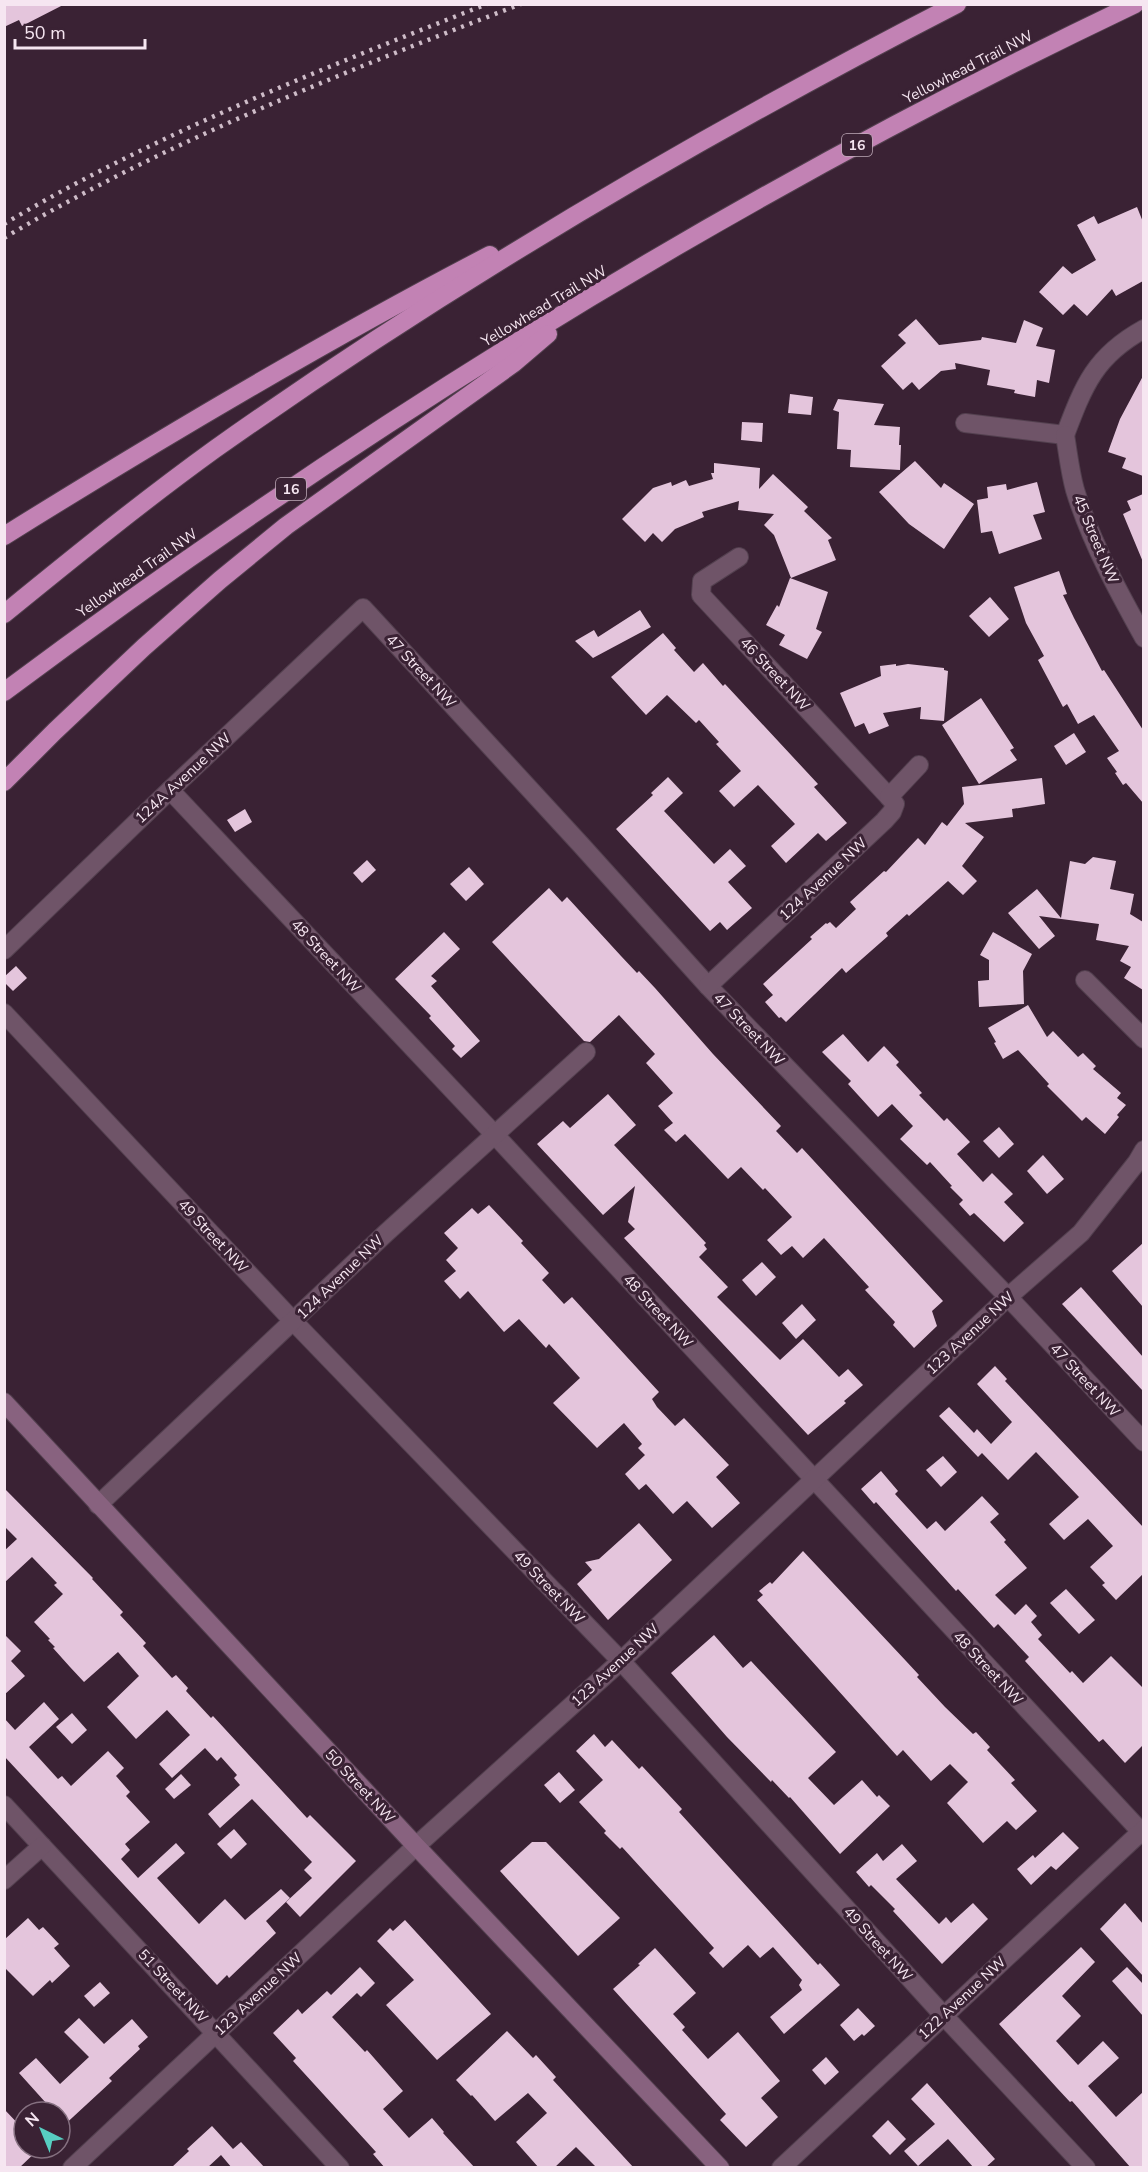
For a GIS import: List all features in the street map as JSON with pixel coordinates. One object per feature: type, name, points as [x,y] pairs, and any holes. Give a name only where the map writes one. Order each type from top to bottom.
[{"type":"highway","points":[[4,536],[117,466],[384,310],[611,192],[799,87],[957,4]]},
{"type":"highway","name":"Yellowhead Trail NW","points":[[4,692],[135,594],[403,414],[587,300],[803,174],[967,86],[1135,4]]},
{"type":"highway","points":[[4,614],[108,529],[213,450],[305,386],[611,192]]},
{"type":"highway","points":[[4,782],[144,647],[228,573],[286,526],[514,363],[587,300]]},
{"type":"main road","name":"50 Street NW","points":[[4,1402],[416,1846],[720,2168]]},
{"type":"street","points":[[965,423],[1065,435],[1081,391],[1096,368],[1123,341],[1143,329]]},
{"type":"street","name":"45 Street NW","points":[[1065,435],[1075,489],[1093,536],[1116,588],[1143,638]]},
{"type":"street","name":"46 Street NW","points":[[739,557],[702,581],[700,595],[889,797]]},
{"type":"street","name":"124A Avenue NW","points":[[4,950],[363,608]]},
{"type":"street","name":"47 Street NW","points":[[363,608],[708,986],[1008,1297],[1143,1442]]},
{"type":"street","points":[[889,797],[919,765]]},
{"type":"street","name":"48 Street NW","points":[[170,790],[495,1135],[1142,1832]]},
{"type":"street","name":"124 Avenue NW","points":[[708,986],[884,821],[892,812],[895,804],[889,797]]},
{"type":"street","points":[[1084,980],[1143,1039]]},
{"type":"street","name":"49 Street NW","points":[[4,1013],[294,1322],[621,1661],[944,2016],[1086,2168]]},
{"type":"street","name":"124 Avenue NW","points":[[98,1504],[386,1233],[586,1052]]},
{"type":"street","name":"123 Avenue NW","points":[[72,2168],[416,1846],[621,1661],[1008,1297],[1081,1233],[1137,1162],[1143,1150]]},
{"type":"street","name":"51 Street NW","points":[[4,1805],[340,2168]]},
{"type":"street","name":"122 Avenue NW","points":[[781,2168],[1142,1832]]},
{"type":"street","points":[[4,1880],[42,1846]]},
{"type":"building","points":[[4,4],[65,4],[22,26],[19,20],[4,27]]},
{"type":"building","points":[[1137,207],[1143,222],[1143,281],[1116,296],[1112,289],[1087,316],[1074,304],[1063,315],[1039,292],[1063,266],[1072,274],[1096,260],[1077,225],[1094,216],[1098,224]]},
{"type":"building","points":[[916,319],[939,345],[981,340],[982,337],[1016,343],[1024,320],[1043,328],[1036,346],[1055,350],[1049,383],[1037,380],[1035,397],[1014,393],[1015,390],[987,385],[990,370],[955,363],[956,369],[941,371],[919,390],[912,382],[903,390],[881,366],[906,343],[898,335]]},
{"type":"building","points":[[1143,376],[1143,476],[1122,468],[1126,458],[1108,452],[1120,419]]},
{"type":"building","points":[[790,394],[813,397],[811,415],[788,413]]},
{"type":"building","points":[[838,399],[884,404],[874,425],[900,427],[900,470],[850,467],[851,450],[837,449],[839,412],[833,410]]},
{"type":"building","points":[[742,422],[763,423],[762,442],[741,440]]},
{"type":"building","points":[[915,461],[941,488],[944,483],[974,504],[944,549],[909,524],[879,492]]},
{"type":"building","points":[[714,463],[760,468],[759,489],[773,474],[808,507],[804,511],[832,538],[828,540],[836,560],[791,578],[774,535],[764,525],[774,514],[738,510],[739,501],[702,512],[704,517],[675,529],[662,542],[653,533],[645,542],[622,519],[653,488],[671,482],[672,486],[686,480],[689,486],[713,479],[711,473],[714,473]]},
{"type":"building","points":[[1037,482],[1045,512],[1033,515],[1042,539],[999,554],[992,531],[981,533],[977,500],[988,498],[987,487],[1006,484],[1007,490]]},
{"type":"building","points":[[1143,494],[1143,562],[1123,514],[1131,510],[1127,501]]},
{"type":"building","points":[[1059,571],[1067,594],[1063,595],[1102,671],[1104,670],[1143,730],[1143,803],[1126,783],[1123,785],[1115,773],[1117,772],[1107,758],[1119,751],[1094,715],[1078,724],[1067,704],[1063,707],[1038,660],[1044,656],[1026,623],[1014,587]]},
{"type":"building","points":[[790,578],[828,592],[816,629],[822,632],[807,659],[779,645],[785,635],[766,625],[777,605],[779,607]]},
{"type":"building","points":[[990,597],[1009,619],[989,637],[969,616]]},
{"type":"building","points":[[640,610],[651,627],[593,658],[575,641],[594,630],[598,637]]},
{"type":"building","points":[[663,633],[676,648],[674,650],[694,672],[703,663],[723,686],[725,684],[818,784],[814,787],[847,823],[826,841],[818,833],[786,863],[771,846],[795,824],[758,785],[734,807],[719,791],[741,771],[716,744],[719,742],[699,720],[696,723],[667,695],[646,715],[611,677]]},
{"type":"building","points":[[896,664],[896,666],[908,664],[944,668],[948,671],[944,721],[920,719],[921,707],[883,713],[889,726],[869,734],[864,723],[855,727],[840,693],[881,676],[880,666]]},
{"type":"building","points":[[981,698],[1014,748],[1010,750],[1017,760],[979,784],[942,725]]},
{"type":"building","points":[[1074,733],[1086,752],[1066,765],[1054,746]]},
{"type":"building","points":[[668,777],[683,793],[664,811],[714,864],[730,849],[746,866],[728,882],[752,908],[727,930],[720,922],[710,931],[616,829],[653,795],[651,793]]},
{"type":"building","points":[[1042,778],[1045,804],[1012,809],[1013,817],[965,823],[984,837],[962,866],[977,881],[963,895],[948,881],[909,916],[907,914],[886,933],[888,936],[846,973],[842,968],[786,1022],[781,1017],[779,1018],[765,1002],[773,995],[763,984],[812,939],[810,937],[826,923],[830,922],[836,928],[856,909],[850,902],[884,871],[886,872],[918,838],[925,845],[942,822],[947,826],[964,804],[962,787]]},
{"type":"building","points":[[245,809],[252,822],[235,832],[227,820]]},
{"type":"building","points":[[1093,857],[1116,861],[1110,889],[1134,894],[1130,914],[1143,922],[1143,990],[1124,978],[1131,967],[1120,961],[1129,946],[1096,940],[1099,924],[1039,916],[1055,936],[1039,949],[1008,913],[1037,889],[1061,918],[1070,861],[1085,864]]},
{"type":"building","points":[[367,860],[376,870],[362,883],[353,873]]},
{"type":"building","points":[[469,867],[484,884],[466,901],[450,884]]},
{"type":"building","points":[[549,888],[562,902],[567,897],[637,973],[639,971],[781,1126],[776,1131],[797,1153],[802,1148],[943,1301],[932,1311],[937,1326],[914,1348],[893,1325],[895,1322],[865,1290],[869,1287],[824,1238],[803,1258],[792,1246],[781,1255],[767,1240],[792,1217],[765,1188],[763,1190],[741,1167],[728,1179],[685,1134],[676,1142],[664,1130],[673,1123],[658,1106],[673,1093],[646,1063],[655,1054],[619,1015],[590,1042],[584,1041],[492,942]]},
{"type":"building","points":[[444,932],[460,949],[431,976],[437,981],[431,986],[480,1041],[461,1058],[452,1049],[455,1046],[429,1018],[431,1016],[395,979]]},
{"type":"building","points":[[993,932],[1032,954],[1023,971],[1024,1004],[979,1007],[978,981],[989,980],[989,960],[980,955]]},
{"type":"building","points":[[16,966],[27,978],[13,991],[4,982],[4,977]]},
{"type":"building","points":[[1028,1005],[1047,1037],[1053,1031],[1078,1057],[1083,1053],[1096,1066],[1093,1069],[1121,1093],[1117,1098],[1126,1105],[1105,1134],[1086,1117],[1082,1121],[1047,1086],[1049,1084],[1018,1050],[1003,1059],[988,1028]]},
{"type":"building","points":[[843,1034],[868,1062],[884,1046],[899,1062],[896,1065],[922,1093],[919,1095],[944,1121],[947,1118],[970,1142],[957,1154],[983,1182],[992,1173],[1013,1194],[1004,1202],[1024,1223],[1004,1242],[974,1213],[970,1216],[959,1204],[963,1200],[950,1187],[952,1186],[930,1162],[927,1165],[900,1139],[913,1126],[892,1104],[878,1117],[848,1084],[851,1081],[822,1052]]},
{"type":"building","points":[[608,1094],[636,1125],[614,1145],[706,1243],[704,1245],[707,1249],[699,1257],[728,1287],[717,1297],[780,1360],[803,1339],[839,1377],[848,1369],[863,1385],[844,1401],[846,1403],[808,1435],[624,1238],[635,1229],[628,1222],[635,1186],[603,1215],[537,1144],[563,1121],[570,1128]]},
{"type":"building","points":[[999,1127],[1014,1144],[999,1158],[983,1141]]},
{"type":"building","points":[[1043,1155],[1064,1179],[1047,1194],[1027,1171]]},
{"type":"building","points":[[489,1205],[549,1273],[542,1280],[564,1304],[572,1297],[659,1392],[652,1399],[657,1407],[675,1426],[684,1418],[729,1465],[716,1477],[740,1503],[712,1528],[687,1501],[673,1514],[646,1484],[639,1490],[625,1474],[645,1455],[638,1448],[642,1444],[624,1423],[597,1448],[553,1403],[580,1378],[549,1344],[546,1348],[519,1319],[504,1332],[468,1291],[460,1299],[444,1281],[456,1271],[446,1260],[458,1248],[444,1233],[472,1208],[478,1214]]},
{"type":"building","points":[[1143,1243],[1143,1307],[1112,1271]]},
{"type":"building","points":[[762,1262],[776,1277],[756,1296],[742,1280]]},
{"type":"building","points":[[1081,1287],[1143,1357],[1143,1391],[1062,1304]]},
{"type":"building","points":[[802,1304],[816,1320],[796,1339],[782,1323]]},
{"type":"building","points":[[995,1366],[1007,1379],[1005,1381],[1143,1527],[1143,1574],[1116,1600],[1102,1585],[1105,1583],[1090,1567],[1113,1546],[1088,1519],[1064,1540],[1049,1524],[1079,1497],[1036,1452],[1008,1480],[982,1453],[978,1457],[939,1416],[949,1407],[974,1433],[977,1429],[991,1444],[1012,1422],[977,1384]]},
{"type":"building","points":[[943,1456],[957,1472],[941,1487],[926,1470]]},
{"type":"building","points":[[881,1471],[898,1491],[895,1494],[927,1529],[936,1521],[945,1531],[982,1496],[999,1514],[990,1522],[1027,1568],[995,1595],[1015,1615],[1026,1604],[1037,1616],[1031,1622],[1042,1635],[1038,1639],[1070,1673],[1072,1671],[1083,1683],[1111,1656],[1143,1688],[1143,1745],[1125,1763],[1103,1739],[1099,1742],[1025,1661],[1029,1657],[998,1624],[994,1628],[958,1589],[956,1591],[876,1502],[874,1504],[861,1489]]},
{"type":"building","points":[[4,1488],[93,1578],[123,1612],[120,1615],[146,1643],[143,1646],[172,1678],[176,1675],[188,1688],[186,1691],[211,1718],[213,1716],[307,1818],[310,1815],[356,1861],[300,1917],[286,1902],[312,1878],[304,1870],[312,1862],[252,1799],[220,1828],[208,1814],[240,1785],[234,1778],[237,1775],[221,1757],[217,1761],[205,1748],[172,1778],[159,1764],[190,1735],[167,1710],[136,1739],[107,1707],[139,1676],[118,1652],[84,1682],[53,1648],[55,1647],[48,1640],[50,1639],[34,1622],[63,1594],[54,1585],[57,1583],[32,1557],[4,1583],[4,1551],[17,1539],[4,1526]]},
{"type":"building","points":[[639,1523],[672,1560],[608,1620],[577,1584],[592,1570],[585,1562],[599,1559]]},
{"type":"building","points":[[803,1551],[919,1675],[917,1677],[945,1707],[973,1734],[976,1732],[990,1747],[987,1750],[1015,1780],[1011,1783],[1037,1811],[1016,1830],[1007,1821],[983,1843],[947,1803],[968,1782],[950,1764],[931,1781],[903,1750],[897,1756],[757,1600],[763,1595],[759,1591],[770,1582],[772,1584]]},
{"type":"building","points":[[1066,1589],[1095,1620],[1079,1634],[1050,1603]]},
{"type":"building","points":[[4,1634],[21,1651],[11,1661],[25,1676],[4,1695]]},
{"type":"building","points":[[714,1635],[743,1668],[751,1661],[836,1752],[808,1778],[834,1805],[862,1780],[877,1797],[879,1795],[890,1806],[840,1854],[790,1797],[772,1780],[771,1782],[727,1737],[671,1673]]},
{"type":"building","points":[[44,1702],[59,1719],[29,1747],[58,1779],[62,1776],[71,1786],[108,1751],[124,1768],[116,1776],[130,1792],[126,1796],[150,1822],[125,1844],[130,1850],[121,1859],[138,1878],[176,1843],[185,1853],[157,1878],[199,1924],[225,1899],[245,1920],[281,1889],[290,1898],[266,1921],[276,1933],[229,1978],[227,1975],[217,1985],[4,1756],[4,1718],[15,1730]]},
{"type":"building","points":[[72,1713],[87,1730],[72,1744],[56,1727]]},
{"type":"building","points":[[594,1734],[605,1747],[612,1740],[639,1769],[642,1766],[682,1809],[679,1812],[818,1965],[820,1963],[840,1985],[784,2034],[770,2017],[802,1990],[799,1985],[802,1980],[773,1947],[760,1958],[748,1945],[723,1968],[709,1953],[714,1948],[622,1847],[620,1849],[604,1833],[606,1831],[579,1802],[603,1780],[576,1751]]},
{"type":"building","points":[[559,1772],[575,1790],[560,1803],[544,1785]]},
{"type":"building","points":[[181,1774],[191,1785],[174,1799],[165,1789]]},
{"type":"building","points":[[234,1829],[247,1844],[231,1859],[217,1844]]},
{"type":"building","points":[[1063,1832],[1079,1848],[1056,1870],[1051,1866],[1031,1885],[1017,1869],[1033,1855],[1035,1858]]},
{"type":"building","points":[[532,1842],[546,1842],[620,1918],[578,1956],[500,1871]]},
{"type":"building","points":[[902,1844],[917,1861],[896,1879],[939,1924],[946,1917],[951,1923],[973,1903],[988,1919],[942,1964],[893,1911],[895,1909],[871,1885],[869,1887],[856,1872],[877,1853],[883,1861]]},
{"type":"building","points":[[1125,1903],[1143,1924],[1143,1976],[1100,1929]]},
{"type":"building","points":[[28,1918],[39,1930],[43,1927],[59,1944],[54,1948],[70,1966],[52,1983],[50,1980],[33,1996],[4,1967],[4,1940]]},
{"type":"building","points":[[405,1920],[491,2014],[437,2060],[386,2005],[414,1980],[377,1941],[390,1928],[393,1931]]},
{"type":"building","points":[[1081,1947],[1095,1962],[1062,1996],[1081,2016],[1056,2041],[1078,2065],[1103,2041],[1119,2058],[1088,2086],[1116,2117],[1143,2092],[1143,2168],[1131,2168],[999,2024]]},
{"type":"building","points":[[655,1948],[696,1993],[673,2014],[685,2027],[682,2030],[708,2059],[738,2032],[780,2081],[761,2098],[778,2117],[746,2147],[720,2120],[726,2114],[613,1989]]},
{"type":"building","points":[[360,1967],[375,1983],[361,1997],[357,1993],[332,2017],[365,2052],[367,2050],[403,2091],[383,2109],[409,2138],[432,2118],[475,2168],[385,2168],[373,2154],[376,2152],[293,2061],[296,2058],[273,2033],[298,2009],[302,2014],[327,1991],[331,1995]]},
{"type":"building","points":[[1127,1967],[1143,1984],[1143,2016],[1112,1981]]},
{"type":"building","points":[[100,1982],[110,1993],[94,2007],[84,1996]]},
{"type":"building","points":[[858,2008],[875,2026],[854,2041],[840,2025]]},
{"type":"building","points":[[79,2018],[104,2044],[132,2019],[148,2037],[138,2046],[140,2049],[109,2078],[112,2081],[72,2118],[72,2100],[43,2100],[19,2073],[36,2058],[60,2084],[89,2057],[64,2032]]},
{"type":"building","points":[[507,2031],[533,2058],[536,2055],[556,2077],[553,2080],[634,2168],[597,2168],[576,2147],[554,2168],[539,2168],[516,2142],[547,2113],[528,2093],[495,2121],[456,2080]]},
{"type":"building","points":[[826,2057],[839,2072],[825,2085],[812,2070]]},
{"type":"building","points":[[927,2083],[995,2159],[985,2168],[974,2168],[948,2139],[918,2166],[904,2151],[935,2124],[911,2099]]},
{"type":"building","points":[[4,2109],[12,2117],[12,2160],[27,2160],[19,2168],[4,2168]]},
{"type":"building","points":[[888,2120],[906,2139],[890,2155],[872,2136]]},
{"type":"building","points":[[212,2126],[233,2149],[241,2142],[265,2168],[232,2168],[221,2155],[207,2168],[171,2168],[189,2151],[187,2149]]},
{"type":"railway","points":[[4,224],[121,160],[241,104],[487,4]]},
{"type":"railway","points":[[4,238],[129,170],[257,110],[521,4]]}]
